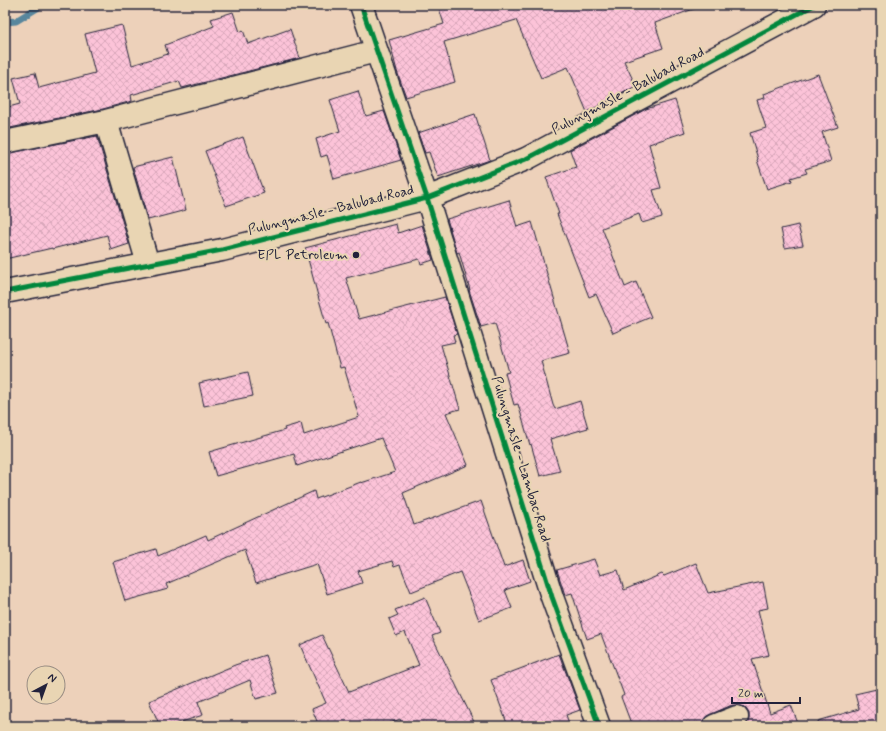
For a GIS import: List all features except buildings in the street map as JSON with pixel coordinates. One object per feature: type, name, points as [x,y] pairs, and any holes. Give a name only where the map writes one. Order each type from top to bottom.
[{"type":"street","name":"Pulungmasle - Lambac Road","points":[[361,5],[427,198],[552,597],[599,726]]},
{"type":"street","name":"Pulungmasle - Balubad Road","points":[[5,292],[222,250],[427,198],[526,159],[814,5]]},
{"type":"street","points":[[5,142],[106,121],[376,51]]},
{"type":"street","points":[[106,121],[148,264]]},
{"type":"street","points":[[714,726],[737,717]]},
{"type":"waterway","points":[[5,22],[16,21],[42,5]]},
{"type":"cycle path","points":[[361,5],[427,198],[552,597],[599,726]]},
{"type":"cycle path","points":[[5,292],[222,250],[427,198],[526,159],[814,5]]},
{"type":"place","name":"EPL Petroleum","points":[[356,255]]}]
